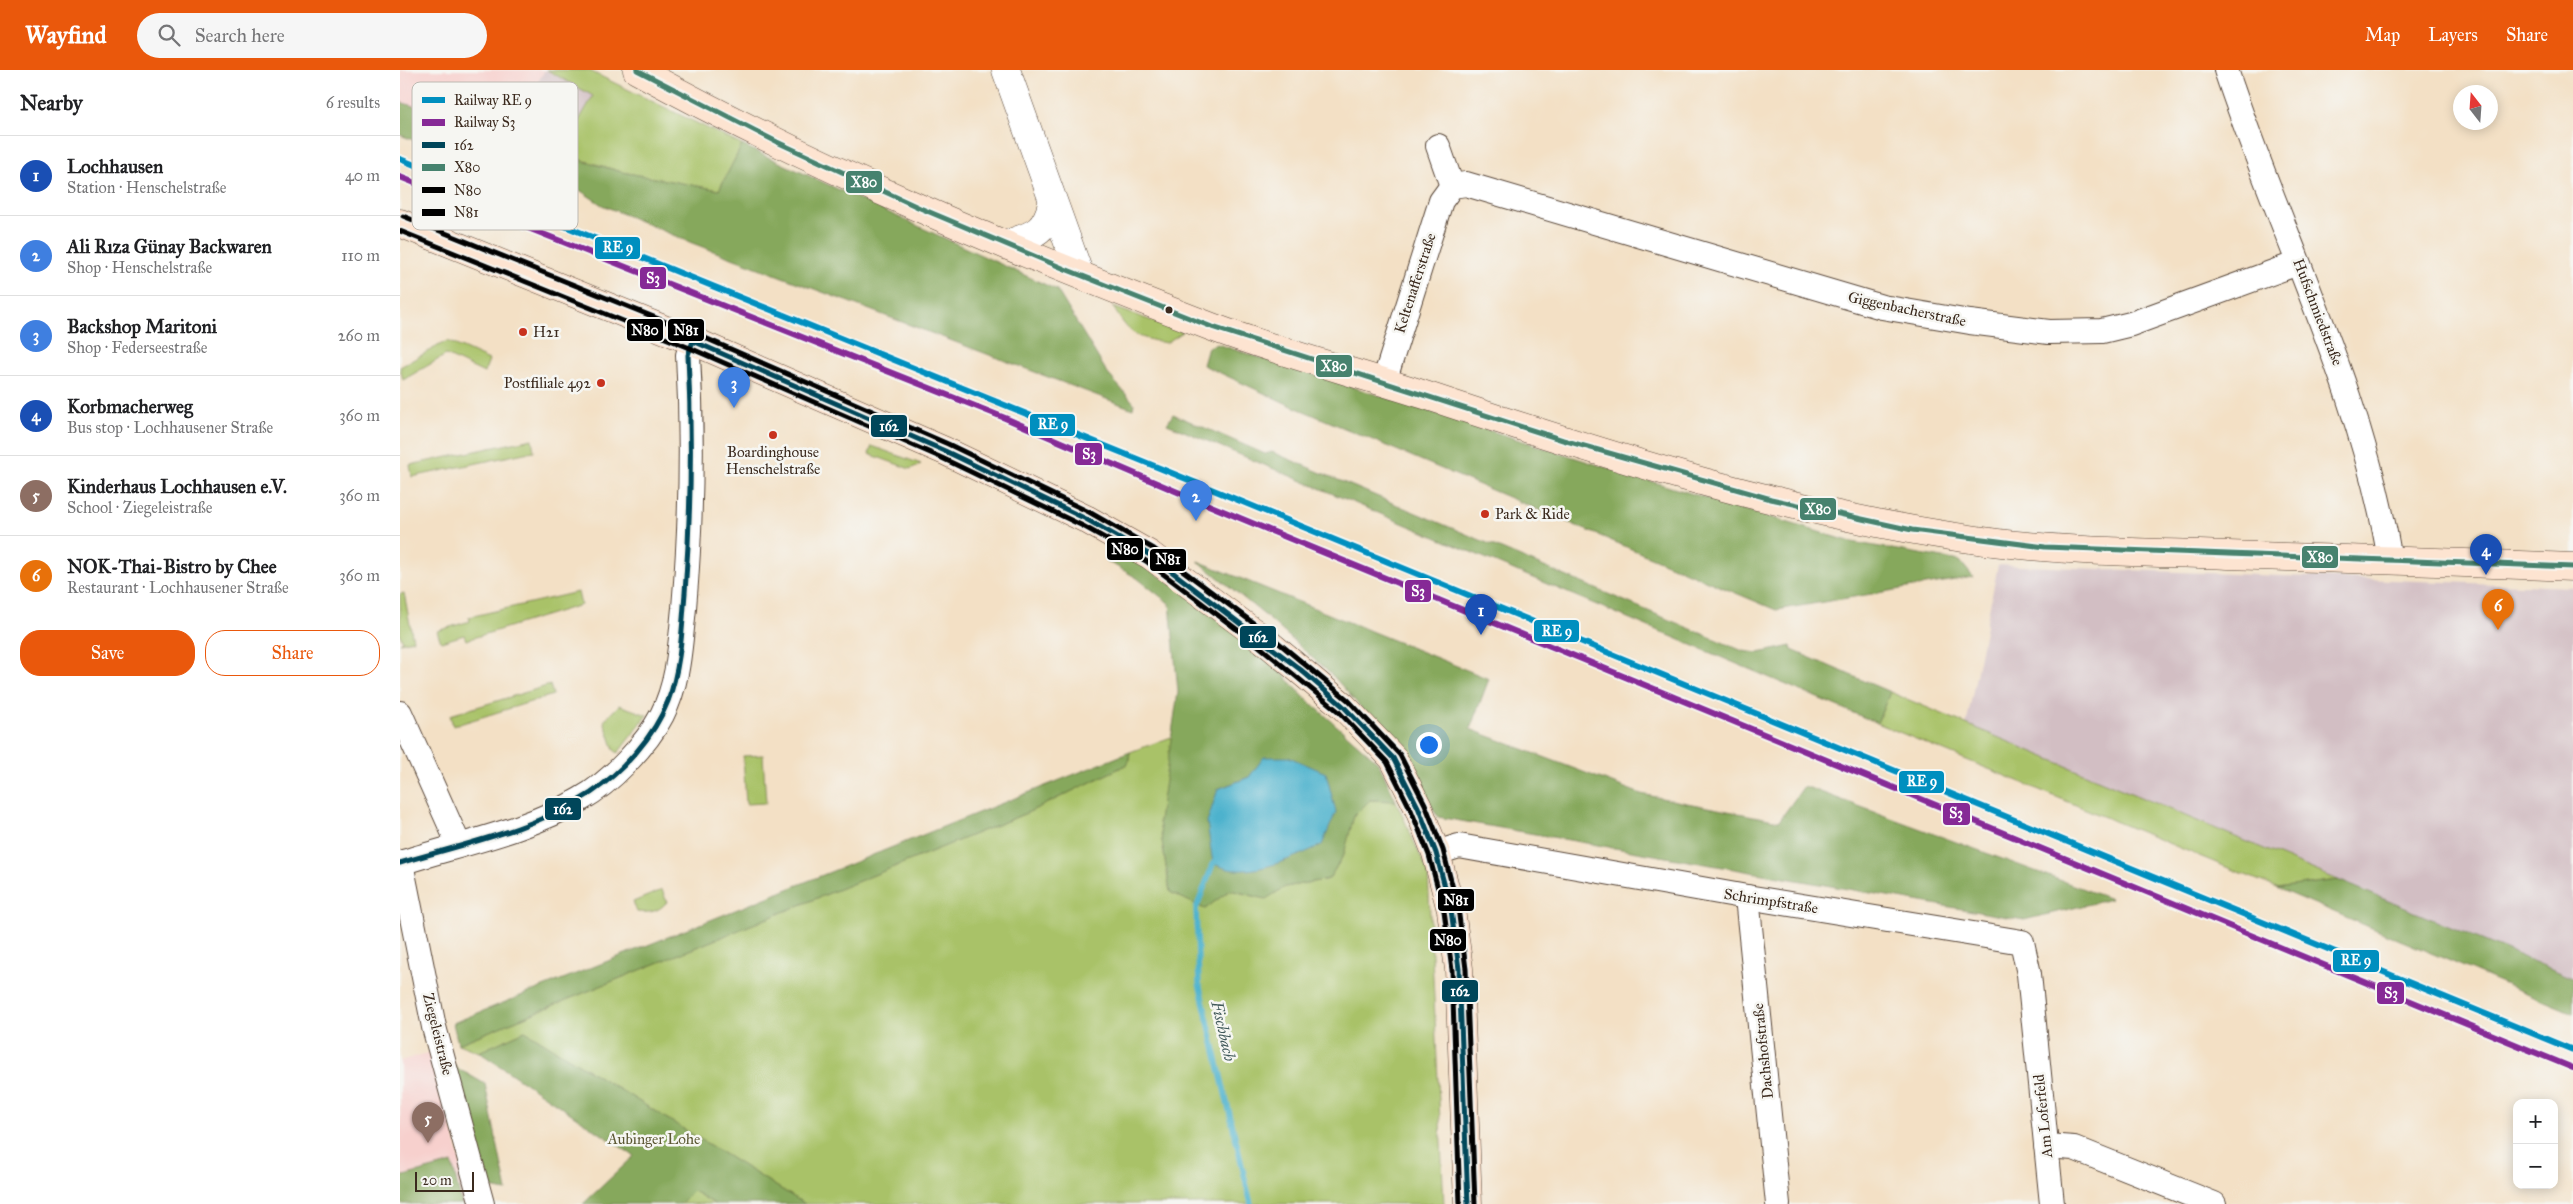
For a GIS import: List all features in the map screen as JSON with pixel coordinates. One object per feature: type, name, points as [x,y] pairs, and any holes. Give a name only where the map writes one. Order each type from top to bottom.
[{"type":"main road","points":[[637,70],[793,150],[1007,244],[1214,328],[1607,455],[1791,505],[1936,534],[1991,542],[2085,550],[2573,567]]},
{"type":"main road","points":[[400,223],[412,228]]},
{"type":"main road","points":[[417,230],[693,341],[944,452],[1086,518],[1150,555],[1264,640],[1343,706],[1393,758],[1418,807],[1436,853],[1452,910],[1459,969],[1468,1204]]},
{"type":"street","points":[[1006,70],[1030,132],[1052,204],[1079,273]]},
{"type":"street","name":"Hufschmiedstraße","points":[[2226,70],[2249,139],[2346,385],[2375,479],[2390,560]]},
{"type":"street","points":[[1438,146],[1452,186]]},
{"type":"street","name":"Giggenbacherstraße","points":[[1452,186],[1466,184],[1882,307],[1970,322],[2049,332],[2102,331],[2131,324],[2298,263]]},
{"type":"street","name":"Keltenafferstraße","points":[[1384,382],[1441,201],[1452,186]]},
{"type":"street","points":[[1007,244],[1034,235],[1045,225],[1052,204]]},
{"type":"street","points":[[400,863],[551,815],[582,798],[620,768],[648,736],[662,716],[677,672],[688,564],[688,355],[693,341]]},
{"type":"street","points":[[400,713],[459,845]]},
{"type":"street","name":"Schrimpfstraße","points":[[1436,853],[1459,846],[1747,897],[2022,942],[2029,974],[2034,1028]]},
{"type":"street","name":"Ziegeleistraße","points":[[400,863],[434,1027],[482,1204]]},
{"type":"street","name":"Dachshofstraße","points":[[1747,897],[1778,1204]]},
{"type":"street","name":"Am Loferfeld","points":[[2034,1028],[2052,1204]]},
{"type":"street","points":[[2046,1146],[2074,1148],[2214,1204]]},
{"type":"shaded area","points":[[400,70],[545,70],[538,82],[412,82],[412,106],[400,102]]},
{"type":"shaded area","points":[[545,70],[567,82],[538,82]]},
{"type":"shaded area","points":[[578,88],[593,96],[578,122]]},
{"type":"shaded area","points":[[1998,565],[2573,587],[2573,978],[1966,726]]},
{"type":"shaded area","points":[[434,1051],[470,1204],[400,1204],[400,1061]]},
{"type":"green space","points":[[547,70],[588,70],[742,145],[719,190],[622,172],[578,159],[578,122],[593,96],[578,88],[578,82],[568,82]]},
{"type":"green space","points":[[400,102],[412,106],[412,140],[400,135]]},
{"type":"green space","points":[[742,145],[1057,290],[1108,374],[1134,403],[1133,409],[692,243],[602,205],[578,189],[578,160],[622,172],[719,190]]},
{"type":"green space","points":[[1113,307],[1183,332],[1166,343],[1146,339],[1128,329]]},
{"type":"green space","points":[[447,341],[489,360],[484,373],[446,355],[403,380],[400,367]]},
{"type":"green space","points":[[1217,344],[1614,470],[1852,542],[1960,561],[1973,577],[1776,610],[1292,406],[1203,365],[1208,347]]},
{"type":"green space","points":[[1173,414],[1265,454],[1272,452],[1743,651],[1758,653],[1791,646],[1792,650],[1890,692],[1877,723],[1167,424]]},
{"type":"green space","points":[[532,439],[534,451],[412,477],[410,465]]},
{"type":"green space","points":[[872,446],[921,464],[910,469],[869,454]]},
{"type":"green space","points":[[1109,543],[1175,586],[1276,666],[1303,696],[1378,762],[1396,801],[1370,800],[1354,816],[1344,854],[1329,879],[1285,887],[1266,899],[1230,890],[1205,909],[1170,892],[1159,821],[1178,692],[1170,604],[1137,578],[1107,561]],"holes":[[[1249,777],[1286,861],[1235,870],[1218,789]]]},
{"type":"green space","points":[[1198,561],[1489,679],[1470,729],[1641,794],[1779,821],[1804,786],[2111,899],[2024,920],[1438,817],[1399,751],[1334,677],[1268,618]]},
{"type":"green space","points":[[578,592],[581,605],[466,640],[464,635],[441,642],[437,631],[470,621],[469,617]]},
{"type":"green space","points":[[404,593],[413,640],[400,643],[403,641],[400,635],[400,594]]},
{"type":"green space","points":[[550,685],[553,695],[453,726],[450,715]]},
{"type":"green space","points":[[1890,692],[2338,880],[2277,888],[1877,723]]},
{"type":"green space","points":[[619,705],[647,715],[618,753],[614,750],[604,721]]},
{"type":"green space","points":[[1174,736],[1159,821],[1170,892],[1205,909],[1230,890],[1265,899],[1285,887],[1329,879],[1344,854],[1353,816],[1370,800],[1396,801],[1428,873],[1444,1204],[805,1204],[525,1031],[479,1052],[458,1044],[1029,812],[1128,764],[1130,752]]},
{"type":"green space","points":[[1130,752],[1128,764],[1029,812],[458,1044],[453,1023]]},
{"type":"green space","points":[[763,755],[766,803],[746,804],[743,756]]},
{"type":"green space","points":[[2338,880],[2573,978],[2573,1013],[2277,888]]},
{"type":"green space","points":[[662,890],[667,902],[664,905],[654,911],[637,912],[633,902]]},
{"type":"green space","name":"Aubinger Lohe","points":[[525,1031],[805,1204],[715,1204],[693,1191],[680,1204],[583,1204],[634,1156],[479,1052]]},
{"type":"green space","points":[[452,1065],[485,1084],[507,1191],[482,1187]]},
{"type":"green space","points":[[452,1163],[462,1204],[400,1204],[400,1177]]},
{"type":"green space","points":[[693,1191],[715,1204],[680,1204]]},
{"type":"water","points":[[1264,757],[1289,757],[1326,773],[1336,812],[1322,845],[1269,866],[1247,870],[1227,869],[1213,864],[1207,822],[1218,789],[1249,777]]},
{"type":"waterway","name":"Fischbach","points":[[1213,864],[1196,909],[1199,983],[1251,1204]]},
{"type":"transit line","name":"X80","points":[[637,70],[777,142],[920,208],[1065,269],[1212,327],[1563,440],[1771,499],[1912,530],[2045,547],[2573,567]]},
{"type":"transit line","points":[[400,159],[412,164]]},
{"type":"transit line","name":"N81","points":[[403,216],[412,220]]},
{"type":"transit line","name":"N81","points":[[438,230],[696,334],[948,444],[1089,512],[1154,549],[1268,634],[1348,700],[1400,755],[1425,804],[1443,850],[1458,908],[1466,969],[1475,1204]]},
{"type":"transit line","points":[[575,230],[1216,491],[2573,1050]]},
{"type":"transit line","name":"N80","points":[[400,231],[690,348],[942,458],[1083,526],[1146,561],[1259,646],[1338,711],[1387,762],[1411,810],[1429,855],[1444,911],[1452,970],[1460,1204]]},
{"type":"transit line","name":"162","points":[[693,341],[945,451],[1086,519],[1150,555],[1301,670],[1343,706],[1393,758],[1418,807],[1436,853],[1451,910],[1459,969],[1468,1204]]},
{"type":"transit line","name":"162","points":[[400,863],[498,835],[569,806],[591,793],[626,764],[655,727],[668,701],[676,675],[683,620],[689,534],[690,414],[688,355],[693,341]]},
{"type":"rail line","name":"S3","points":[[400,177],[412,182]]},
{"type":"rail line","name":"S3","points":[[533,230],[1005,418],[1194,499],[2573,1068]]},
{"type":"place","name":"H21","points":[[523,332]]},
{"type":"place","name":"Postfiliale 492","points":[[601,383]]},
{"type":"place","name":"Backshop Maritoni","points":[[734,408]]},
{"type":"place","name":"Boardinghouse Henschelstraße","points":[[773,435]]},
{"type":"place","name":"Park & Ride","points":[[1485,514]]},
{"type":"place","name":"Ali Rıza Günay Backwaren","points":[[1196,521]]},
{"type":"place","name":"Korbmacherweg","points":[[2486,575]]},
{"type":"place","name":"NOK-Thai-Bistro by Chee","points":[[2498,630]]},
{"type":"place","name":"Lochhausen","points":[[1481,635]]},
{"type":"place","name":"Kinderhaus Lochhausen e.V.","points":[[428,1143]]}]
